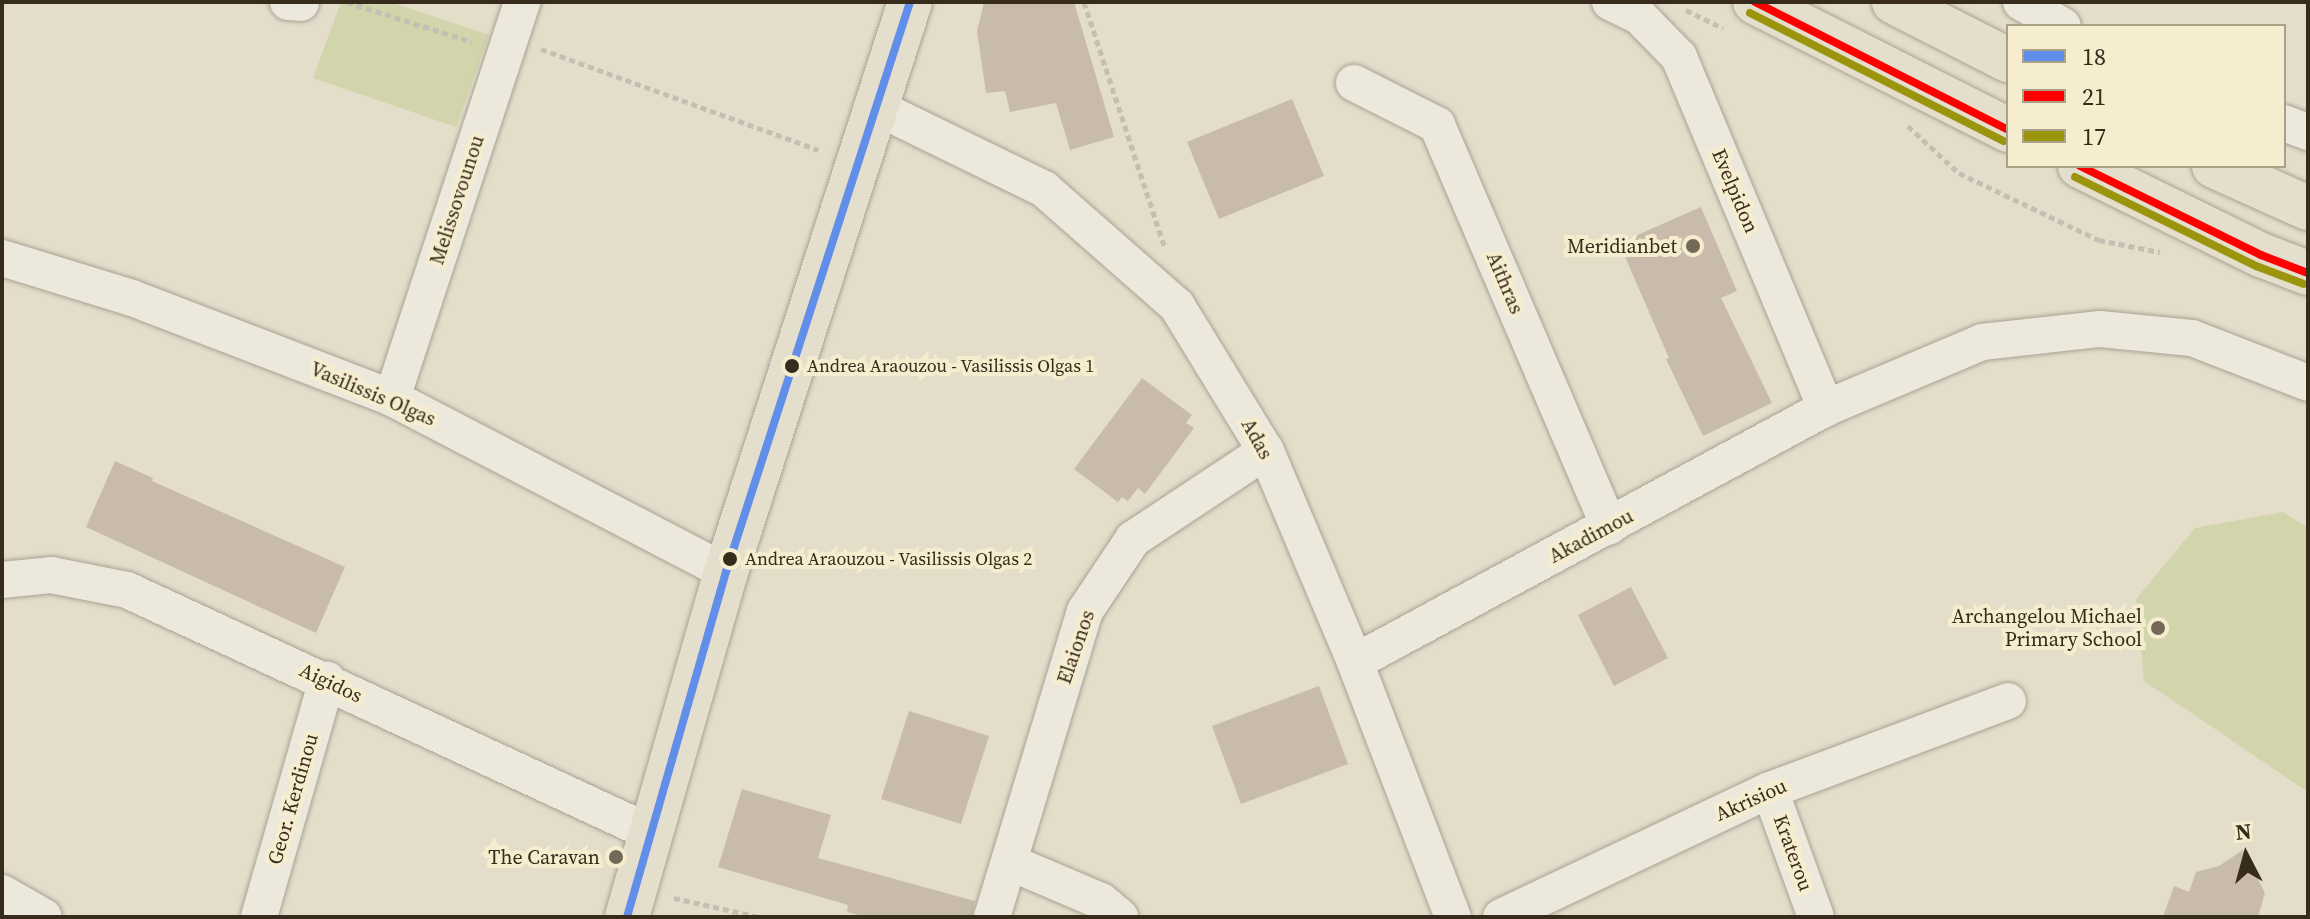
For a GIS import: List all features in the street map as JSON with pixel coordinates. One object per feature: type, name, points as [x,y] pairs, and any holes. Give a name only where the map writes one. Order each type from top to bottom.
[{"type":"main road","points":[[630,903],[726,572],[910,2]]},
{"type":"main road","points":[[1894,2],[2006,59]]},
{"type":"main road","points":[[1746,18],[2006,129]]},
{"type":"main road","points":[[2084,168],[2249,249],[2308,273]]},
{"type":"main road","points":[[2218,168],[2308,208]]},
{"type":"street","points":[[288,2],[301,3]]},
{"type":"street","name":"Melissovounou","points":[[392,398],[522,2]]},
{"type":"street","name":"Evelpidon","points":[[1610,2],[1639,16],[1679,57],[1826,408]]},
{"type":"street","points":[[2021,2],[2060,24]]},
{"type":"street","name":"Aithras","points":[[1354,83],[1437,125],[1609,527]]},
{"type":"street","name":"Adas","points":[[878,108],[1044,189],[1177,306],[1266,451],[1355,662],[1453,917]]},
{"type":"street","points":[[2286,124],[2308,132]]},
{"type":"street","name":"Vasilissis Olgas","points":[[2,258],[132,298],[392,398],[726,572]]},
{"type":"street","name":"Akadimou","points":[[1355,662],[1826,408],[1982,342],[2100,329],[2192,338],[2308,383]]},
{"type":"street","name":"Elaionos","points":[[992,917],[1085,611],[1133,539],[1266,451]]},
{"type":"street","name":"Aigidos","points":[[2,580],[51,575],[127,590],[327,680],[649,832]]},
{"type":"street","name":"Geor. Kerdinou","points":[[259,917],[327,680]]},
{"type":"street","name":"Akrisiou","points":[[1501,917],[1770,790],[2008,701]]},
{"type":"street","name":"Kraterou","points":[[1770,790],[1816,917]]},
{"type":"street","points":[[1009,862],[1101,901],[1120,917]]},
{"type":"street","points":[[2,893],[44,917]]},
{"type":"path","points":[[347,2],[508,45],[818,150]]},
{"type":"path","points":[[1084,2],[1161,229],[1177,306]]},
{"type":"path","points":[[1678,6],[1746,18]]},
{"type":"path","points":[[1896,115],[1959,173],[2099,240],[2162,252],[2174,258]]},
{"type":"path","points":[[630,903],[759,917]]},
{"type":"green space","points":[[341,2],[390,2],[489,35],[456,127],[313,78]]},
{"type":"green space","points":[[2283,512],[2308,528],[2308,792],[2144,681],[2136,599],[2195,528]]},
{"type":"building","points":[[984,2],[1074,2],[1114,137],[1070,150],[1056,103],[1010,112],[1005,91],[986,93],[977,31]]},
{"type":"building","points":[[1292,99],[1324,176],[1219,219],[1187,142]]},
{"type":"building","points":[[1701,207],[1737,291],[1721,298],[1772,403],[1703,436],[1666,359],[1669,358],[1619,243]]},
{"type":"building","points":[[1142,378],[1192,415],[1186,423],[1194,428],[1145,494],[1138,488],[1128,501],[1122,497],[1118,502],[1074,469]]},
{"type":"building","points":[[115,461],[153,478],[152,481],[345,567],[316,633],[86,527]]},
{"type":"building","points":[[1631,587],[1668,658],[1614,686],[1578,615]]},
{"type":"building","points":[[1319,686],[1348,764],[1241,804],[1212,726]]},
{"type":"building","points":[[909,711],[989,736],[961,824],[881,799]]},
{"type":"building","points":[[742,789],[831,815],[818,858],[975,901],[972,917],[865,917],[847,912],[848,905],[718,867]]},
{"type":"building","points":[[2243,850],[2265,893],[2258,917],[2163,917],[2174,886],[2189,892],[2196,872],[2219,866]]},
{"type":"transit line","name":"18","points":[[627,917],[726,572],[910,2]]},
{"type":"transit line","name":"21","points":[[1755,2],[2006,129]]},
{"type":"transit line","name":"17","points":[[1750,13],[2003,141]]},
{"type":"transit line","name":"21","points":[[2084,168],[2261,255],[2308,273]]},
{"type":"transit line","name":"17","points":[[2075,177],[2256,266],[2304,284]]},
{"type":"place","name":"Meridianbet","points":[[1693,246]]},
{"type":"place","name":"Andrea Araouzou - Vasilissis Olgas 1","points":[[792,366]]},
{"type":"place","name":"Andrea Araouzou - Vasilissis Olgas 2","points":[[730,559]]},
{"type":"place","name":"Archangelou Michael Primary School","points":[[2158,628]]},
{"type":"place","name":"The Caravan","points":[[616,857]]}]
